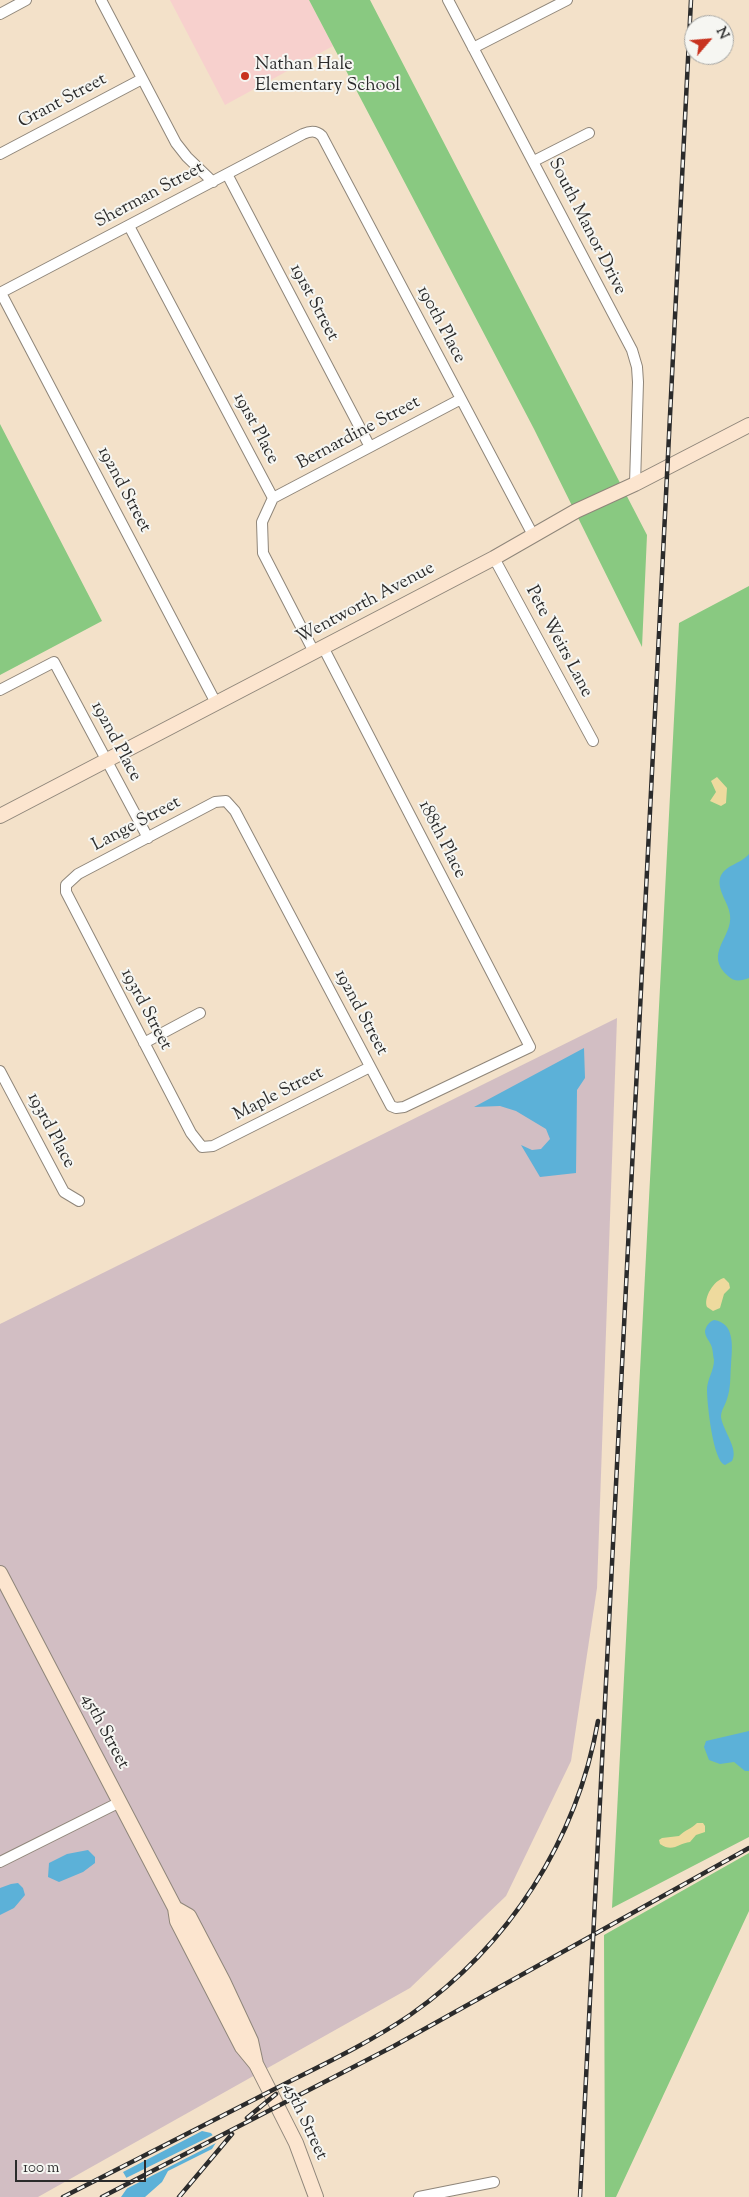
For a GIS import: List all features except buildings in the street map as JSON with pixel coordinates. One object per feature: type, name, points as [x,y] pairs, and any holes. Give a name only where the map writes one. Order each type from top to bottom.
[{"type":"street","points":[[0,14],[26,0]]},
{"type":"street","points":[[101,0],[176,143],[187,157],[213,182]]},
{"type":"street","name":"South Manor Drive","points":[[448,0],[632,350],[637,367],[638,382],[635,484]]},
{"type":"street","points":[[473,48],[567,0]]},
{"type":"street","name":"Grant Street","points":[[0,154],[142,79]]},
{"type":"street","name":"Sherman Street","points":[[1,293],[303,134],[317,132]]},
{"type":"street","name":"190th Place","points":[[317,132],[322,136],[533,535]]},
{"type":"street","points":[[534,161],[589,133]]},
{"type":"street","name":"191st Street","points":[[227,174],[370,447]]},
{"type":"street","name":"191st Place","points":[[129,226],[273,498]]},
{"type":"street","name":"192nd Street","points":[[1,293],[216,703]]},
{"type":"street","name":"Bernardine Street","points":[[273,498],[461,399]]},
{"type":"street","name":"Wentworth Avenue","points":[[0,816],[494,558],[576,512],[749,425]]},
{"type":"street","points":[[273,498],[262,522],[263,553],[319,650]]},
{"type":"street","name":"Pete Weirs Lane","points":[[494,558],[592,741]]},
{"type":"street","name":"188th Place","points":[[319,650],[530,1047]]},
{"type":"street","name":"192nd Place","points":[[0,690],[54,662],[148,838]]},
{"type":"street","name":"192nd Street","points":[[226,801],[235,811],[388,1102],[396,1108],[400,1108],[530,1047]]},
{"type":"street","name":"Lange Street","points":[[66,885],[78,874],[215,802],[226,801]]},
{"type":"street","name":"193rd Street","points":[[66,885],[69,900],[193,1138],[202,1147]]},
{"type":"street","points":[[144,1043],[200,1013]]},
{"type":"street","name":"Maple Street","points":[[202,1147],[213,1146],[370,1067]]},
{"type":"street","name":"193rd Place","points":[[0,1070],[64,1192],[78,1201]]},
{"type":"street","name":"45th Street","points":[[0,1573],[175,1908],[177,1921],[233,2031],[242,2047],[256,2064],[296,2143],[316,2197]]},
{"type":"street","points":[[0,1862],[120,1802]]},
{"type":"street","points":[[419,2197],[494,2182]]},
{"type":"shaded area","name":"Nathan Hale Elementary School","points":[[170,0],[309,0],[333,46],[225,105]]},
{"type":"shaded area","points":[[617,1018],[597,1588],[571,1761],[506,1896],[410,1988],[38,2197],[0,2197],[0,1324]]},
{"type":"green space","points":[[309,0],[370,0],[647,535],[642,647],[534,429]]},
{"type":"green space","points":[[0,424],[102,621],[0,675]]},
{"type":"green space","points":[[749,586],[749,1837],[612,1908],[679,623]]},
{"type":"green space","points":[[749,1853],[749,1911],[616,2197],[605,2197],[604,1935]]},
{"type":"sand","points":[[717,777],[727,788],[726,803],[721,806],[710,801],[716,792],[711,781]]},
{"type":"sand","points":[[724,1278],[729,1283],[730,1288],[724,1294],[720,1308],[713,1311],[707,1307],[708,1294],[720,1279]]},
{"type":"sand","points":[[697,1823],[703,1823],[705,1832],[696,1835],[690,1842],[672,1848],[660,1844],[659,1840],[662,1838],[679,1836]]},
{"type":"water","points":[[749,854],[749,978],[738,980],[728,976],[721,968],[718,960],[718,953],[730,923],[728,906],[720,888],[720,878],[725,870]]},
{"type":"water","points":[[584,1048],[585,1078],[577,1090],[576,1173],[540,1177],[521,1145],[532,1150],[541,1149],[550,1139],[546,1129],[516,1111],[500,1106],[474,1107]]},
{"type":"water","points":[[714,1320],[726,1326],[732,1345],[729,1391],[721,1417],[734,1451],[734,1456],[732,1461],[725,1465],[717,1454],[714,1443],[707,1397],[707,1386],[714,1360],[712,1347],[705,1331],[708,1324]]},
{"type":"water","points":[[749,1731],[749,1771],[745,1771],[734,1762],[720,1764],[709,1760],[704,1747],[706,1741]]},
{"type":"water","points":[[88,1850],[95,1857],[95,1863],[83,1872],[59,1882],[48,1877],[49,1863],[67,1854]]},
{"type":"water","points":[[18,1883],[23,1888],[25,1895],[14,1908],[0,1915],[0,1888]]},
{"type":"water","points":[[202,2131],[211,2133],[217,2141],[212,2149],[168,2171],[162,2182],[145,2197],[121,2197],[130,2184],[123,2172]]},
{"type":"pier","points":[[215,2134],[219,2140],[218,2142],[122,2191],[127,2184],[124,2179]]},
{"type":"railway","points":[[580,2197],[691,0]]},
{"type":"railway","points":[[63,2197],[355,2048],[410,2015],[446,1987],[478,1957],[507,1923],[533,1887],[555,1848],[574,1807],[588,1765],[598,1721]]},
{"type":"railway","points":[[102,2197],[394,2046],[749,1848]]},
{"type":"railway","points":[[247,2118],[276,2094]]},
{"type":"railway","points":[[179,2197],[232,2134]]},
{"type":"place","name":"Nathan Hale Elementary School","points":[[245,76]]}]
